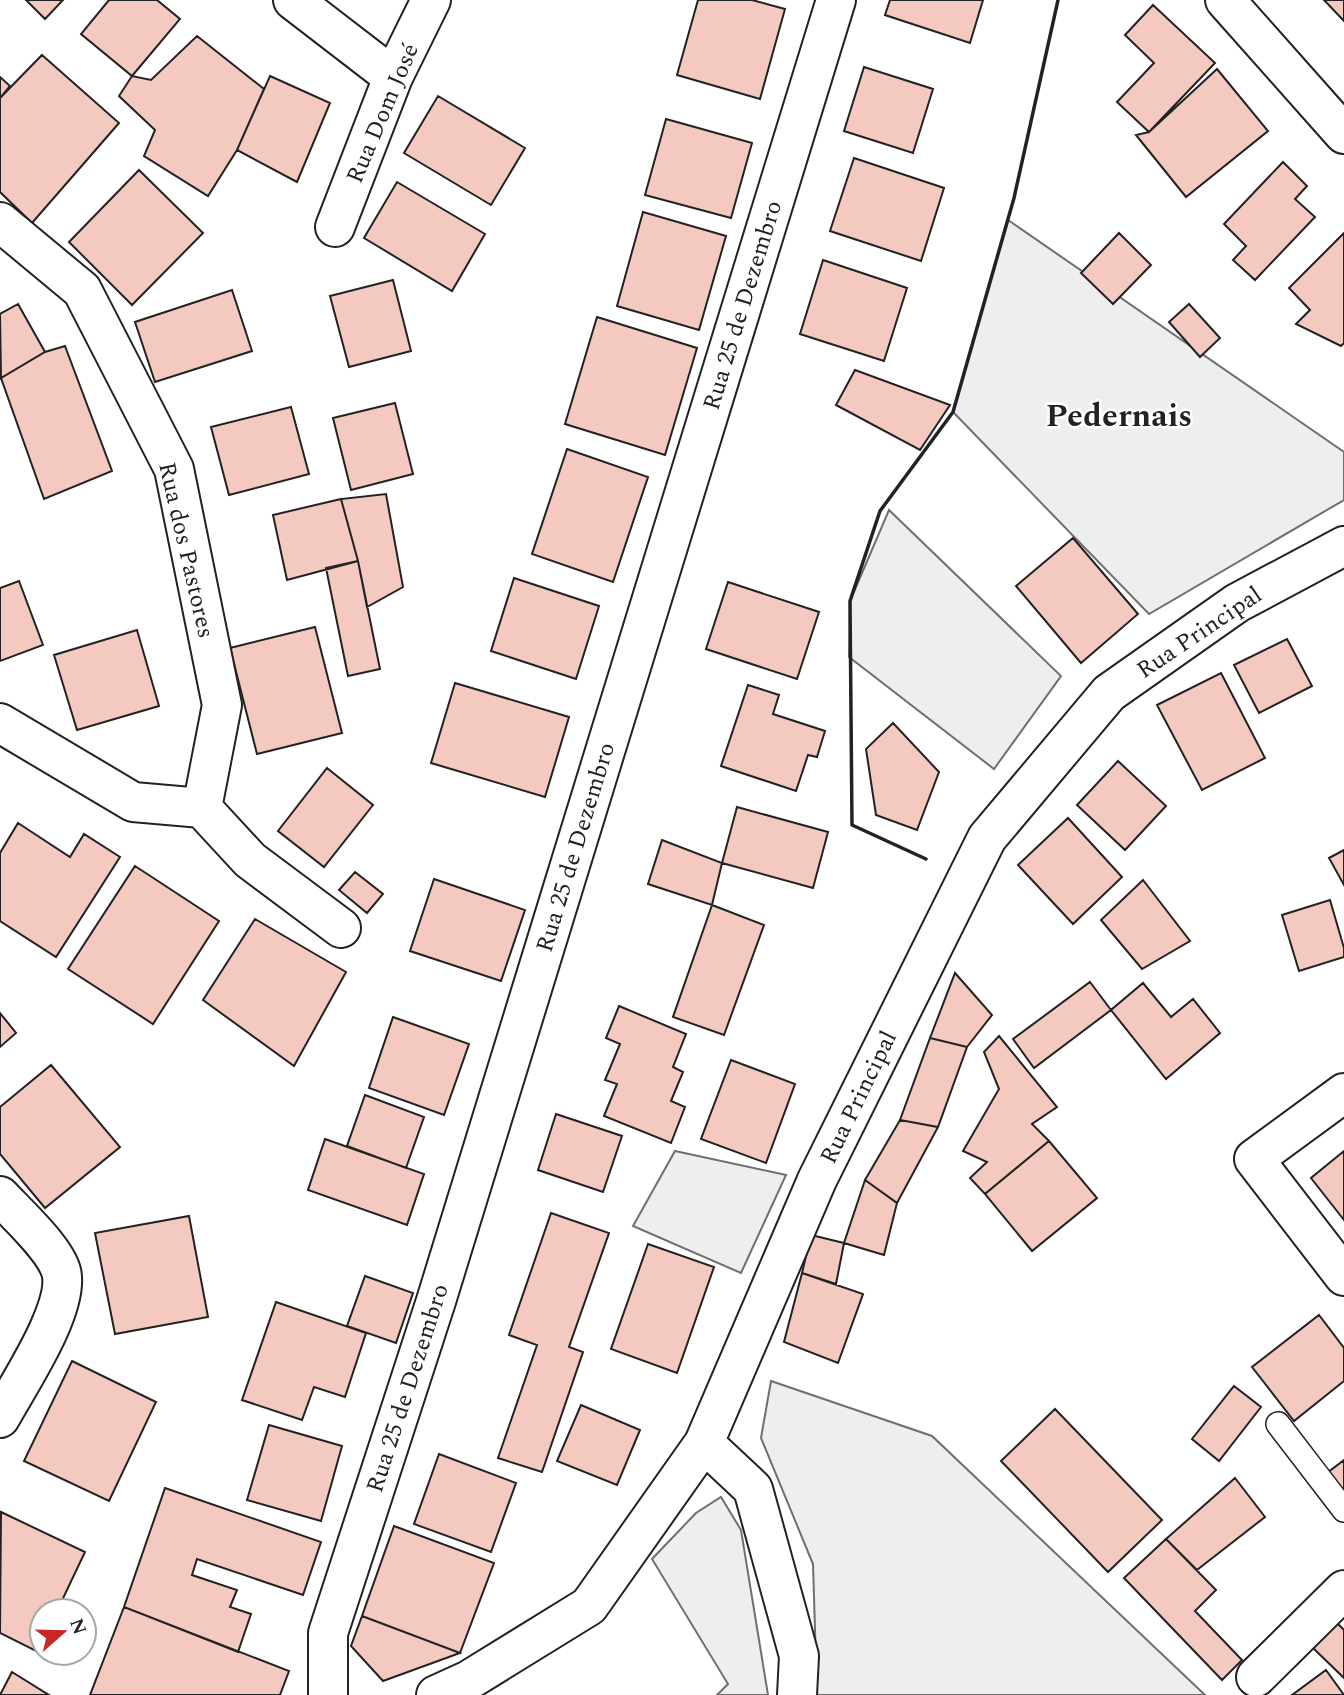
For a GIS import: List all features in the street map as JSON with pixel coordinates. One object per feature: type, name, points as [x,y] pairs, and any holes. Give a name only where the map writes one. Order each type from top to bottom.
[{"type":"street","points":[[293,0],[393,77]]},
{"type":"street","name":"Rua Dom José","points":[[335,227],[393,77],[431,0]]},
{"type":"street","name":"Rua 25 de Dezembro","points":[[328,1695],[328,1633],[436,1301],[836,0]]},
{"type":"street","points":[[1225,0],[1344,135]]},
{"type":"street","name":"Rua dos Pastores","points":[[0,222],[82,290],[174,469],[222,705],[202,808]]},
{"type":"street","name":"Rua Principal","points":[[436,1695],[470,1680],[589,1606],[704,1443],[817,1180],[987,838],[1109,693],[1237,603],[1344,547]]},
{"type":"street","points":[[0,723],[132,802],[202,808],[250,860],[341,928]]},
{"type":"street","points":[[1344,1093],[1254,1159],[1344,1276]]},
{"type":"street","points":[[0,1196],[50,1253],[61,1270],[63,1295],[56,1315],[0,1418]]},
{"type":"street","points":[[704,1443],[753,1489],[799,1656],[797,1695]]},
{"type":"street","points":[[1256,1677],[1344,1590]]},
{"type":"lane","points":[[1278,1424],[1344,1510]]},
{"type":"shaded area","points":[[1008,220],[1344,452],[1344,500],[1149,614],[953,412]]},
{"type":"shaded area","points":[[889,510],[1061,676],[994,769],[849,657],[850,601]]},
{"type":"shaded area","points":[[675,1151],[786,1175],[741,1273],[633,1226]]},
{"type":"shaded area","points":[[771,1381],[932,1436],[1205,1695],[817,1695],[813,1564],[761,1438]]},
{"type":"shaded area","points":[[721,1497],[741,1530],[768,1695],[717,1695],[728,1684],[652,1559],[696,1513]]},
{"type":"building","points":[[26,0],[63,0],[45,19]]},
{"type":"building","points":[[109,0],[157,0],[180,19],[132,76],[81,34]]},
{"type":"building","points":[[698,0],[752,0],[785,9],[760,99],[677,75]]},
{"type":"building","points":[[890,0],[983,0],[970,43],[885,15]]},
{"type":"building","points":[[1324,0],[1344,0],[1344,21]]},
{"type":"building","points":[[1153,5],[1215,63],[1149,132],[1117,102],[1154,63],[1125,35]]},
{"type":"building","points":[[197,36],[264,89],[237,150],[208,196],[144,156],[155,130],[119,96],[132,76],[151,80]]},
{"type":"building","points":[[42,55],[119,123],[32,223],[0,192],[0,98]]},
{"type":"building","points":[[864,67],[933,89],[913,153],[844,131]]},
{"type":"building","points":[[1217,69],[1268,131],[1186,197],[1136,135],[1149,132]]},
{"type":"building","points":[[270,76],[330,103],[297,182],[237,150]]},
{"type":"building","points":[[0,77],[10,86],[0,98]]},
{"type":"building","points":[[438,96],[525,148],[491,205],[404,153]]},
{"type":"building","points":[[666,119],[752,143],[731,218],[645,195]]},
{"type":"building","points":[[854,158],[944,188],[921,261],[830,231]]},
{"type":"building","points":[[1283,162],[1307,186],[1295,199],[1315,217],[1255,280],[1233,260],[1246,246],[1224,224]]},
{"type":"building","points":[[139,170],[203,233],[132,305],[69,242]]},
{"type":"building","points":[[397,182],[485,234],[452,291],[364,238]]},
{"type":"building","points":[[643,212],[726,236],[699,330],[617,306]]},
{"type":"building","points":[[1119,233],[1151,265],[1113,304],[1081,273]]},
{"type":"building","points":[[1344,233],[1344,343],[1341,346],[1296,324],[1310,310],[1289,288]]},
{"type":"building","points":[[823,260],[907,288],[884,361],[800,334]]},
{"type":"building","points":[[393,280],[411,351],[349,367],[330,296]]},
{"type":"building","points":[[232,290],[252,351],[155,382],[135,322]]},
{"type":"building","points":[[18,304],[45,352],[1,378],[0,314]]},
{"type":"building","points":[[1189,304],[1220,338],[1200,357],[1169,322]]},
{"type":"building","points":[[597,317],[697,348],[665,455],[565,424]]},
{"type":"building","points":[[65,346],[112,471],[44,499],[1,378],[45,352]]},
{"type":"building","points":[[855,370],[950,405],[920,450],[836,405]]},
{"type":"building","points":[[395,403],[413,474],[351,490],[333,418]]},
{"type":"building","points":[[291,407],[309,474],[229,495],[211,427]]},
{"type":"building","points":[[567,449],[648,477],[613,582],[532,554]]},
{"type":"building","points":[[386,494],[403,587],[367,607],[341,499]]},
{"type":"building","points":[[341,499],[358,561],[287,580],[273,515]]},
{"type":"building","points":[[1073,538],[1138,614],[1081,663],[1016,586]]},
{"type":"building","points":[[358,561],[380,669],[348,676],[326,568]]},
{"type":"building","points":[[514,578],[599,606],[576,679],[491,651]]},
{"type":"building","points":[[19,581],[43,645],[0,661],[0,588]]},
{"type":"building","points":[[728,582],[819,612],[797,679],[706,649]]},
{"type":"building","points":[[315,627],[342,733],[257,754],[230,648]]},
{"type":"building","points":[[137,630],[159,706],[77,730],[54,655]]},
{"type":"building","points":[[1287,639],[1312,686],[1259,713],[1234,665]]},
{"type":"building","points":[[1221,673],[1265,758],[1202,790],[1157,705]]},
{"type":"building","points":[[455,683],[569,717],[545,797],[431,763]]},
{"type":"building","points":[[748,685],[779,695],[773,714],[825,731],[817,757],[808,755],[796,791],[721,766]]},
{"type":"building","points":[[893,723],[939,772],[917,830],[876,815],[866,749]]},
{"type":"building","points":[[1118,761],[1166,806],[1125,850],[1077,805]]},
{"type":"building","points":[[327,768],[373,805],[324,867],[278,831]]},
{"type":"building","points":[[737,807],[828,832],[813,888],[722,863]]},
{"type":"building","points":[[1068,818],[1122,877],[1073,924],[1018,865]]},
{"type":"building","points":[[18,823],[70,857],[84,834],[120,857],[56,957],[0,921],[0,853]]},
{"type":"building","points":[[662,840],[722,863],[712,905],[648,884]]},
{"type":"building","points":[[1344,850],[1344,885],[1329,858]]},
{"type":"building","points":[[135,866],[219,921],[153,1024],[68,969]]},
{"type":"building","points":[[355,872],[383,894],[367,913],[339,890]]},
{"type":"building","points":[[434,879],[525,910],[501,981],[410,951]]},
{"type":"building","points":[[1143,880],[1190,941],[1142,969],[1101,920]]},
{"type":"building","points":[[1330,900],[1344,948],[1344,957],[1299,971],[1282,915]]},
{"type":"building","points":[[712,905],[764,925],[724,1035],[673,1017]]},
{"type":"building","points":[[255,919],[346,972],[294,1066],[203,1000]]},
{"type":"building","points":[[955,973],[992,1015],[967,1047],[930,1038]]},
{"type":"building","points":[[1090,982],[1111,1010],[1034,1068],[1013,1039]]},
{"type":"building","points":[[1143,983],[1171,1017],[1193,999],[1220,1033],[1166,1079],[1111,1010]]},
{"type":"building","points":[[619,1006],[686,1034],[673,1067],[683,1072],[671,1101],[685,1107],[671,1143],[604,1116],[617,1084],[605,1080],[620,1044],[606,1038]]},
{"type":"building","points":[[0,1013],[16,1033],[0,1047]]},
{"type":"building","points":[[393,1017],[469,1044],[444,1115],[369,1088]]},
{"type":"building","points":[[999,1036],[1057,1107],[1032,1124],[1049,1141],[985,1194],[970,1178],[987,1162],[963,1151],[999,1089],[984,1052]]},
{"type":"building","points":[[930,1038],[967,1047],[938,1127],[900,1120]]},
{"type":"building","points":[[731,1060],[795,1084],[766,1163],[701,1139]]},
{"type":"building","points":[[51,1065],[120,1147],[45,1208],[0,1154],[0,1107]]},
{"type":"building","points":[[365,1095],[424,1117],[406,1168],[347,1146]]},
{"type":"building","points":[[556,1114],[622,1136],[603,1192],[538,1170]]},
{"type":"building","points":[[900,1120],[938,1127],[897,1203],[865,1180]]},
{"type":"building","points":[[325,1139],[424,1174],[407,1225],[308,1190]]},
{"type":"building","points":[[1049,1141],[1097,1198],[1032,1251],[985,1194]]},
{"type":"building","points":[[1344,1151],[1344,1220],[1311,1178]]},
{"type":"building","points":[[865,1180],[897,1203],[884,1255],[844,1243]]},
{"type":"building","points":[[551,1213],[609,1233],[569,1347],[583,1352],[542,1472],[498,1458],[537,1345],[509,1335]]},
{"type":"building","points":[[189,1216],[208,1317],[115,1334],[95,1233]]},
{"type":"building","points":[[811,1235],[844,1243],[836,1284],[802,1273]]},
{"type":"building","points":[[648,1244],[714,1267],[677,1373],[611,1349]]},
{"type":"building","points":[[802,1273],[863,1294],[838,1363],[784,1342]]},
{"type":"building","points":[[365,1276],[413,1293],[396,1343],[347,1326]]},
{"type":"building","points":[[276,1302],[366,1333],[345,1397],[314,1387],[302,1420],[242,1400]]},
{"type":"building","points":[[1319,1315],[1344,1348],[1344,1381],[1294,1421],[1252,1367]]},
{"type":"building","points":[[72,1361],[156,1402],[109,1501],[24,1461]]},
{"type":"building","points":[[1234,1386],[1261,1407],[1219,1461],[1192,1439]]},
{"type":"building","points":[[581,1405],[640,1430],[617,1485],[557,1461]]},
{"type":"building","points":[[1055,1409],[1162,1520],[1108,1572],[1001,1461]]},
{"type":"building","points":[[269,1425],[342,1446],[321,1521],[247,1500]]},
{"type":"building","points":[[439,1454],[516,1483],[491,1552],[414,1524]]},
{"type":"building","points":[[1344,1460],[1344,1494],[1327,1473]]},
{"type":"building","points":[[1235,1478],[1265,1517],[1197,1570],[1166,1539]]},
{"type":"building","points":[[165,1488],[321,1542],[303,1595],[197,1559],[192,1575],[237,1590],[230,1607],[251,1614],[238,1652],[124,1607]]},
{"type":"building","points":[[1,1512],[85,1552],[64,1597],[28,1597],[28,1647],[0,1633]]},
{"type":"building","points":[[394,1526],[494,1563],[460,1653],[362,1616]]},
{"type":"building","points":[[1166,1539],[1216,1590],[1195,1611],[1242,1660],[1222,1680],[1124,1578]]},
{"type":"building","points":[[124,1607],[289,1671],[280,1695],[90,1695]]},
{"type":"building","points":[[362,1616],[460,1653],[383,1681],[351,1646]]},
{"type":"building","points":[[1337,1623],[1344,1630],[1344,1678],[1313,1648]]},
{"type":"building","points":[[1326,1670],[1344,1695],[1292,1695]]},
{"type":"building","points":[[12,1672],[49,1695],[0,1695]]},
{"type":"wall","points":[[926,859],[852,825],[850,601],[880,511],[953,412],[1014,198],[1058,0]]},
{"type":"district","name":"Pedernais","points":[[1119,415]]}]
